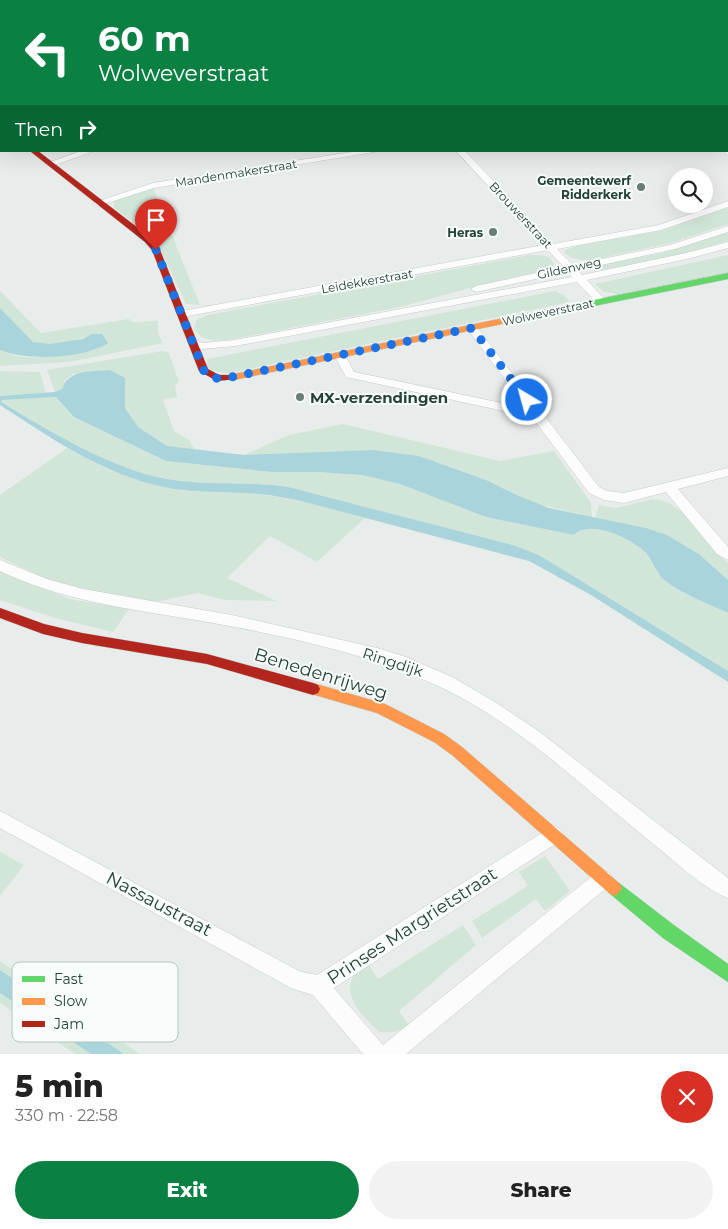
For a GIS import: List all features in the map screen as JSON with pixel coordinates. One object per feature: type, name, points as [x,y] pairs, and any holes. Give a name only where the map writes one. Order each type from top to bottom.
[{"type":"street","name":"Wolweverstraat","points":[[34,152],[148,240],[156,250],[204,371],[209,377],[222,379],[728,276]]},
{"type":"street","points":[[49,164],[87,152]]},
{"type":"street","name":"Mandenmakerstraat","points":[[98,203],[152,186],[370,152]]},
{"type":"street","name":"Brouwerstraat","points":[[461,152],[601,301]]},
{"type":"street","name":"Leidekkerstraat","points":[[182,314],[661,227],[728,204]]},
{"type":"street","name":"Gildenweg","points":[[410,309],[496,284],[672,247],[728,229]]},
{"type":"street","name":"Gildenweg","points":[[192,342],[202,346],[213,347],[580,278],[687,256],[728,245]]},
{"type":"street","points":[[472,328],[594,490],[604,495],[624,498],[728,472]]},
{"type":"street","points":[[340,355],[350,376],[538,414]]},
{"type":"street","points":[[669,487],[722,550],[728,554]]},
{"type":"street","name":"Ringdijk","points":[[0,565],[61,591],[117,604],[169,610],[256,625],[399,661],[456,686],[508,718],[544,745],[667,844],[728,890]]},
{"type":"street","name":"Benedenrijweg","points":[[0,613],[43,629],[72,636],[207,659],[380,708],[439,738],[603,879],[669,932],[728,974]]},
{"type":"street","name":"Nassaustraat","points":[[0,818],[298,981],[319,986]]},
{"type":"street","name":"Prinses Margrietstraat","points":[[378,1054],[319,986],[554,835]]},
{"type":"street","points":[[389,1054],[603,879]]},
{"type":"green space","points":[[153,188],[200,305],[186,304],[156,240],[114,208],[114,201],[122,196]]},
{"type":"green space","points":[[728,208],[728,224],[671,243],[592,260],[577,260],[565,253],[565,250],[577,246],[660,231]]},
{"type":"green space","points":[[728,232],[728,241],[683,255],[601,270],[597,266],[662,253]]},
{"type":"green space","points":[[530,255],[549,257],[554,267],[543,272],[492,282],[400,307],[228,340],[205,338],[194,329],[196,320],[207,315]]},
{"type":"green space","points":[[728,255],[728,272],[618,294],[604,292],[595,284]]},
{"type":"green space","points":[[0,291],[41,333],[129,319],[133,322],[158,321],[158,333],[163,343],[70,362],[0,366],[0,350],[14,355],[37,357],[58,351],[92,334],[55,344],[47,345],[34,342],[0,308]]},
{"type":"green space","points":[[555,291],[564,295],[570,302],[229,373],[212,371],[207,365],[207,359]]},
{"type":"green space","points":[[163,351],[169,353],[179,382],[175,385],[177,397],[163,400],[174,431],[189,440],[195,450],[167,446],[138,427],[125,408],[125,378],[110,370],[73,374],[65,380],[62,389],[55,392],[47,370]]},
{"type":"green space","points":[[0,371],[40,372],[46,393],[0,396]]},
{"type":"green space","points":[[56,397],[74,417],[166,461],[272,472],[318,472],[362,475],[400,484],[486,517],[574,535],[581,530],[590,529],[611,532],[631,542],[646,553],[663,579],[669,584],[685,594],[728,613],[728,671],[539,555],[513,545],[288,487],[182,481],[146,474],[124,467],[81,448],[1,403],[1,400]]},
{"type":"green space","points":[[343,424],[500,461],[554,451],[591,503],[592,517],[534,503],[486,480],[419,456],[373,450],[244,455],[289,435]]},
{"type":"green space","points":[[67,448],[109,470],[184,491],[260,494],[297,500],[365,518],[317,562],[270,536],[227,578],[276,601],[224,600],[198,593],[155,602],[60,586],[0,557],[0,495]]},
{"type":"green space","points":[[652,499],[675,507],[685,515],[718,555],[728,563],[728,580],[699,554],[667,535],[595,518],[599,505],[616,508]]},
{"type":"green space","points":[[0,569],[69,599],[129,609],[113,632],[55,618],[0,600]]},
{"type":"green space","points":[[0,852],[24,865],[0,896]]},
{"type":"green space","points":[[545,856],[570,891],[545,911],[536,899],[482,938],[472,921],[528,886],[519,872]]},
{"type":"green space","points":[[463,925],[476,945],[399,1011],[409,1025],[395,1032],[379,1032],[363,1016],[352,998],[350,990],[351,981],[357,971],[367,962],[378,979]]},
{"type":"green space","points":[[0,961],[12,969],[12,978],[0,970]]},
{"type":"green space","points":[[0,993],[12,1001],[12,1011],[0,1003]]},
{"type":"green space","points":[[57,1042],[73,1042],[91,1054],[75,1054]]},
{"type":"green space","points":[[106,1042],[122,1042],[140,1054],[124,1054]]},
{"type":"water","points":[[0,308],[33,342],[50,344],[83,339],[92,334],[102,334],[108,343],[85,352],[55,357],[11,354],[0,350]]},
{"type":"water","points":[[110,370],[125,378],[125,408],[138,427],[167,446],[244,455],[373,450],[419,456],[486,480],[549,508],[646,528],[667,535],[699,554],[728,580],[728,613],[686,594],[670,584],[663,579],[646,553],[631,542],[611,532],[590,529],[581,530],[574,535],[486,517],[400,484],[362,475],[318,472],[272,472],[166,461],[74,417],[56,397],[2,400],[1,402],[81,448],[146,474],[182,481],[288,487],[513,545],[539,555],[728,671],[728,682],[591,595],[529,561],[297,500],[260,494],[178,489],[130,478],[91,461],[54,440],[0,405],[0,396],[55,392],[62,389],[65,383],[75,375]]},
{"type":"water","points":[[0,970],[12,978],[12,1001],[0,993]]},
{"type":"water","points":[[73,1042],[106,1042],[124,1054],[91,1054]]},
{"type":"traffic: fast","points":[[504,321],[728,276]]},
{"type":"traffic: fast","points":[[614,888],[669,932],[728,974]]},
{"type":"traffic: slow","points":[[234,377],[504,321]]},
{"type":"traffic: slow","points":[[313,689],[380,708],[439,738],[457,751],[614,888]]},
{"type":"traffic: jam","points":[[34,152],[148,240],[156,250],[204,371],[217,378],[234,377]]},
{"type":"traffic: jam","points":[[0,613],[43,629],[82,638],[207,659],[313,689]]},
{"type":"place","name":"Gemeentewerf Ridderkerk","points":[[641,187]]},
{"type":"place","name":"Heras","points":[[493,232]]},
{"type":"place","name":"MX-verzendingen","points":[[300,397]]},
{"type":"route","points":[[156,250],[204,371],[209,377],[222,379],[472,328],[527,400]]}]
